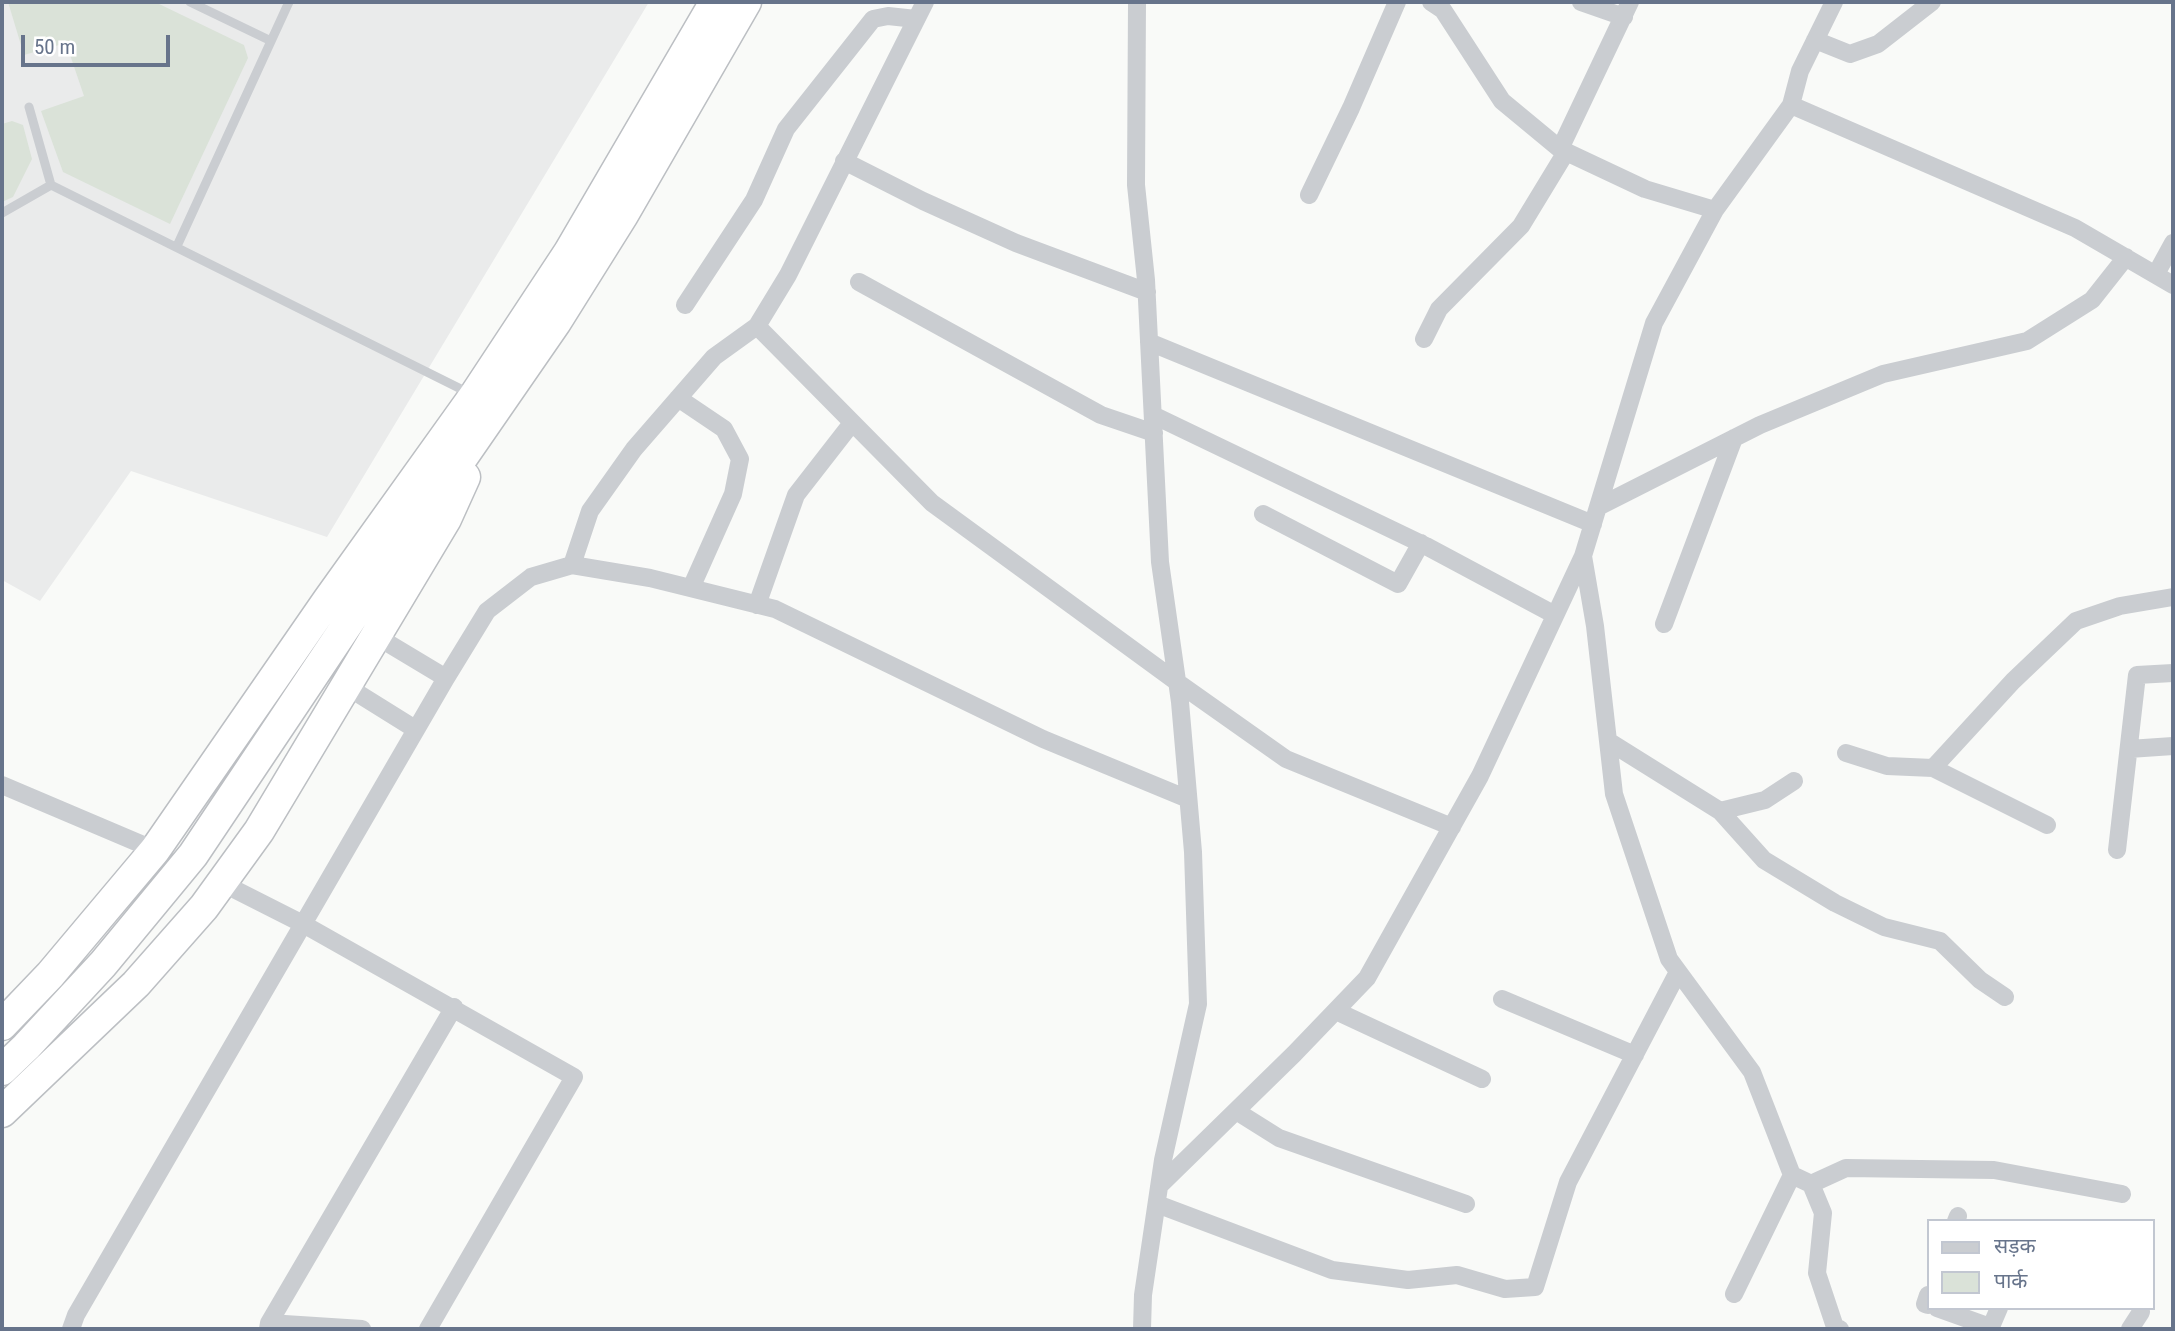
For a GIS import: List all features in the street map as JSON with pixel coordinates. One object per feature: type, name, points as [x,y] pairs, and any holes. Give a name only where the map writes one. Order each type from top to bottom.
[{"type":"highway","points":[[2,1070],[26,1048],[103,964],[193,855],[484,403],[569,252],[726,10]]},
{"type":"highway","points":[[2,1112],[136,984],[204,907],[259,831],[446,519],[484,403]]},
{"type":"highway","points":[[2,1025],[50,975],[155,850],[328,600],[484,403]]},
{"type":"street","points":[[572,565],[590,511],[634,449],[714,357],[757,326],[788,275],[925,2]]},
{"type":"street","points":[[1137,2],[1136,185],[1147,292],[1160,562],[1177,682],[1193,852],[1198,1004],[1159,1186],[1143,1295],[1143,1329]]},
{"type":"street","points":[[1309,195],[1351,108],[1397,2]]},
{"type":"street","points":[[1431,2],[1443,10],[1502,101],[1563,151],[1645,189],[1715,210]]},
{"type":"street","points":[[1424,340],[1439,309],[1521,226],[1563,151],[1627,10],[1581,2]]},
{"type":"street","points":[[1159,1186],[1367,978],[1480,776],[1583,556],[1654,323],[1715,210],[1791,105],[1800,71],[1834,2]]},
{"type":"street","points":[[1815,40],[1850,54],[1878,44],[1932,2]]},
{"type":"street","points":[[685,305],[754,200],[786,129],[873,19],[888,16],[916,19]]},
{"type":"street","points":[[1791,105],[2075,228],[2173,285]]},
{"type":"street","points":[[844,161],[923,201],[1016,243],[1147,292]]},
{"type":"street","points":[[2156,274],[2173,243]]},
{"type":"street","points":[[1595,516],[1760,425],[1883,374],[2027,341],[2092,300],[2126,257]]},
{"type":"street","points":[[859,282],[1101,415],[1153,424],[1421,544],[1555,615]]},
{"type":"street","points":[[757,326],[932,503],[1177,682],[1286,759],[1452,827]]},
{"type":"street","points":[[1149,342],[1595,516]]},
{"type":"street","points":[[677,398],[723,429],[740,459],[733,494],[691,588]]},
{"type":"street","points":[[757,605],[796,495],[852,423]]},
{"type":"street","points":[[1664,624],[1734,438]]},
{"type":"street","points":[[1263,514],[1398,584],[1421,544]]},
{"type":"street","points":[[1583,556],[1595,626],[1614,794],[1669,959],[1752,1072],[1792,1175],[1811,1184],[1824,1213],[1817,1273],[1837,1329]]},
{"type":"street","points":[[71,1329],[76,1315],[446,678],[487,611],[531,577],[572,565],[650,578],[775,609],[1043,738],[1188,799]]},
{"type":"street","points":[[1933,768],[2013,681],[2077,621],[2120,606],[2173,597]]},
{"type":"street","points":[[376,636],[446,678]]},
{"type":"street","points":[[2117,850],[2137,675],[2173,673]]},
{"type":"street","points":[[345,686],[415,729]]},
{"type":"street","points":[[1608,741],[1720,811],[1764,860],[1835,903],[1884,927],[1940,941],[1980,980],[2005,997]]},
{"type":"street","points":[[2129,749],[2173,746]]},
{"type":"street","points":[[1846,753],[1887,766],[1933,768],[2047,825]]},
{"type":"street","points":[[1720,811],[1765,800],[1794,781]]},
{"type":"street","points":[[2,785],[155,850]]},
{"type":"street","points":[[222,883],[454,1007],[574,1077],[428,1329]]},
{"type":"street","points":[[1157,1204],[1332,1270],[1408,1280],[1457,1275],[1504,1289],[1535,1287],[1568,1182],[1678,972]]},
{"type":"street","points":[[1502,999],[1635,1055]]},
{"type":"street","points":[[362,1329],[268,1326],[454,1007]]},
{"type":"street","points":[[1336,1011],[1482,1079]]},
{"type":"street","points":[[1236,1111],[1279,1138],[1466,1204]]},
{"type":"street","points":[[1811,1184],[1846,1168],[1994,1170],[2122,1195]]},
{"type":"street","points":[[1734,1294],[1792,1175]]},
{"type":"street","points":[[1942,1310],[1990,1328],[1998,1310]]},
{"type":"street","points":[[2130,1329],[2141,1312]]},
{"type":"lane","points":[[190,2],[269,40]]},
{"type":"lane","points":[[177,246],[269,40],[289,2]]},
{"type":"lane","points":[[29,107],[51,185],[177,246],[484,403]]},
{"type":"lane","points":[[2,213],[51,185]]},
{"type":"shaded area","points":[[2,2],[649,2],[327,537],[131,471],[40,601],[2,580]]},
{"type":"green space","points":[[8,2],[155,2],[244,45],[248,58],[170,224],[63,172],[41,111],[84,96],[66,43],[24,55]]},
{"type":"green space","points":[[12,121],[23,125],[32,159],[13,197],[2,202],[2,124]]}]
